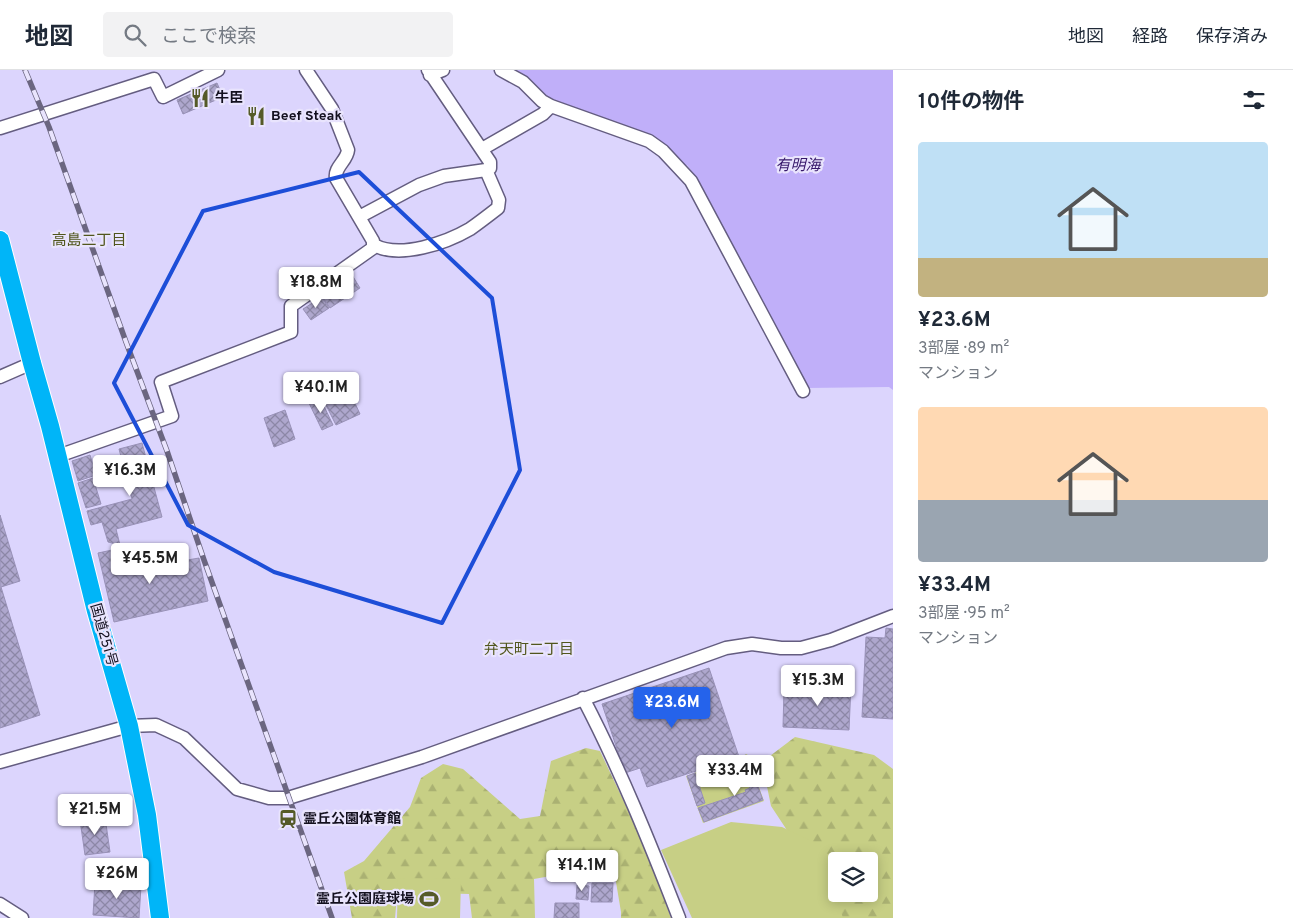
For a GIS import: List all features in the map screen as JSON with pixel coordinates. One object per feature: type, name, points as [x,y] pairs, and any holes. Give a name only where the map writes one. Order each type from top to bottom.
[{"type":"highway","name":"国道251号","points":[[1,248],[58,456],[96,611],[129,726],[146,815],[160,918]]},
{"type":"street","points":[[0,128],[154,79],[163,96],[218,70]]},
{"type":"street","points":[[306,70],[332,109],[348,150],[335,174],[373,241],[374,246]]},
{"type":"street","points":[[359,217],[444,176],[490,168],[490,162],[482,149],[429,73],[443,70]]},
{"type":"street","points":[[501,70],[523,82],[542,101],[551,106],[649,141],[657,146],[687,175],[803,391]]},
{"type":"street","points":[[482,149],[543,114],[551,106]]},
{"type":"street","points":[[374,246],[385,249],[418,249],[430,246],[469,229],[498,208],[500,204],[500,200],[486,170]]},
{"type":"street","points":[[58,456],[172,416],[160,382],[291,332],[291,306],[374,246]]},
{"type":"street","points":[[0,377],[32,363]]},
{"type":"street","points":[[0,762],[129,726],[156,725],[184,738],[237,789],[269,798],[288,798],[422,757],[726,648],[752,644],[781,648],[801,648],[831,640],[893,616]]},
{"type":"street","points":[[583,698],[604,739],[647,836],[679,918]]},
{"type":"street","points":[[0,904],[22,918]]},
{"type":"highlighted area","points":[[359,172],[492,298],[520,470],[442,623],[274,572],[188,525],[114,383],[203,211]]},
{"type":"green space","points":[[795,737],[874,755],[893,769],[893,918],[833,918],[804,856],[771,806],[762,762]]},
{"type":"green space","points":[[586,748],[600,751],[645,846],[671,918],[621,918],[614,870],[606,866],[534,879],[535,918],[472,918],[469,894],[403,892],[397,896],[395,918],[352,918],[344,872],[364,861],[410,807],[421,778],[443,764],[463,769],[520,819],[540,816],[551,761]]},
{"type":"green space","points":[[747,754],[764,801],[703,823],[686,776]]},
{"type":"green space","points":[[731,822],[782,827],[820,845],[828,870],[828,902],[838,902],[843,918],[692,918],[661,850]]},
{"type":"green space","name":"霊丘公園庭球場","points":[[398,878],[461,879],[460,918],[397,918]]},
{"type":"water","name":"有明海","points":[[514,70],[893,70],[893,390],[889,387],[807,388],[721,224],[687,165],[684,167],[664,144],[651,136],[552,101]]},
{"type":"building","name":"牛臣","points":[[217,83],[223,97],[183,114],[177,100]]},
{"type":"building","points":[[352,275],[360,288],[330,308],[322,296]]},
{"type":"building","points":[[322,297],[329,308],[311,320],[303,309]]},
{"type":"building","points":[[347,386],[360,414],[336,425],[322,397]]},
{"type":"building","points":[[320,398],[333,425],[322,430],[309,403]]},
{"type":"building","points":[[285,410],[295,439],[274,447],[264,418]]},
{"type":"building","points":[[142,443],[162,517],[116,529],[120,545],[108,542],[102,522],[91,525],[87,511],[132,499],[119,449]]},
{"type":"building","points":[[90,455],[96,475],[78,481],[72,461]]},
{"type":"building","points":[[93,478],[101,504],[86,508],[78,483]]},
{"type":"building","points":[[0,515],[20,581],[1,587],[40,715],[0,728]]},
{"type":"building","points":[[117,549],[153,566],[199,558],[208,601],[114,622],[98,553]]},
{"type":"building","points":[[886,628],[893,629],[893,719],[862,717],[866,637],[885,638]]},
{"type":"building","points":[[709,668],[739,757],[647,787],[640,768],[625,773],[602,704]]},
{"type":"building","points":[[807,683],[851,685],[849,730],[783,727],[784,690],[807,691]]},
{"type":"building","points":[[746,755],[763,800],[704,822],[698,808],[746,792],[745,790],[750,788],[739,758]]},
{"type":"building","points":[[695,773],[705,803],[697,806],[687,776]]},
{"type":"building","points":[[105,817],[110,852],[85,855],[80,820]]},
{"type":"building","points":[[595,857],[612,858],[612,876],[595,876]]},
{"type":"building","points":[[95,883],[141,886],[139,918],[93,915]]},
{"type":"building","points":[[592,883],[613,883],[612,902],[591,902]]},
{"type":"building","points":[[577,885],[589,886],[588,900],[576,899]]},
{"type":"building","points":[[555,903],[579,903],[579,918],[554,918]]},
{"type":"railway","points":[[25,70],[49,127],[167,451],[332,918]]},
{"type":"place","name":"牛臣","points":[[200,98]]},
{"type":"place","name":"Beef Steak","points":[[256,116]]},
{"type":"place","name":"霊丘公園体育館","points":[[288,819]]},
{"type":"place","name":"霊丘公園庭球場","points":[[429,899]]},
{"type":"district","name":"高島二丁目","points":[[89,241]]},
{"type":"district","name":"弁天町二丁目","points":[[529,650]]}]
